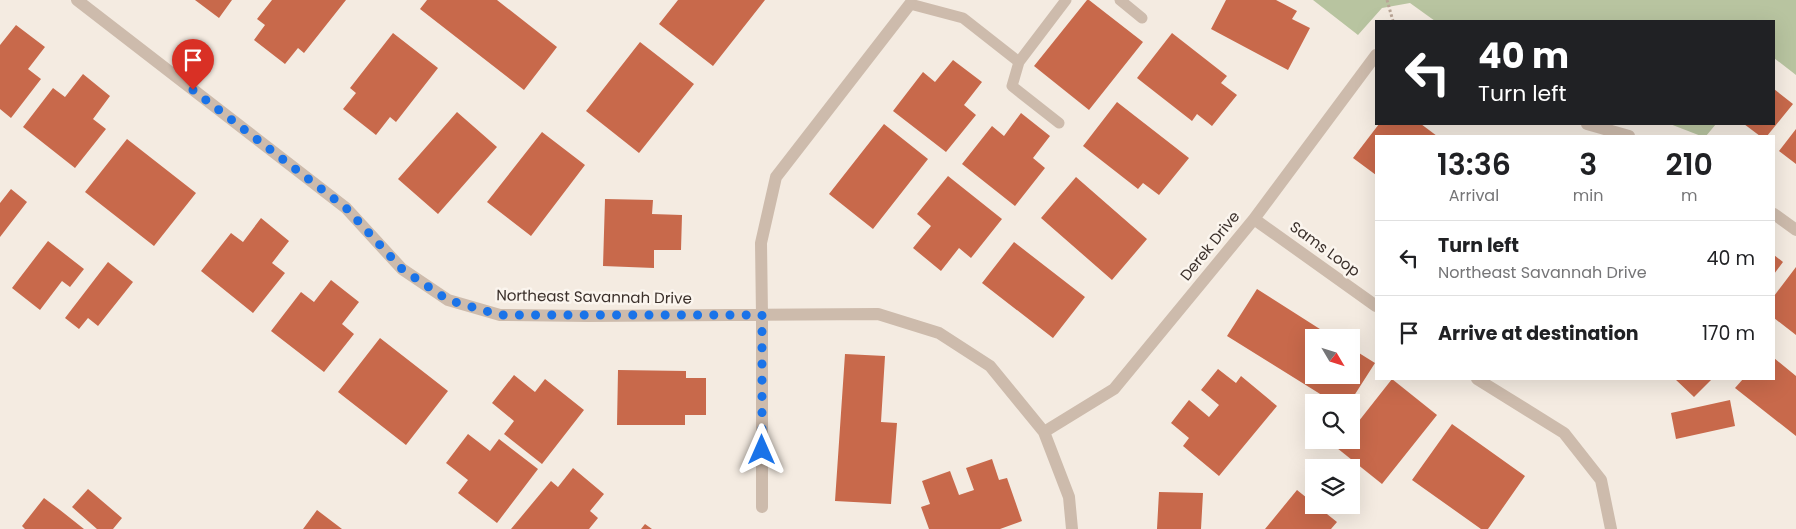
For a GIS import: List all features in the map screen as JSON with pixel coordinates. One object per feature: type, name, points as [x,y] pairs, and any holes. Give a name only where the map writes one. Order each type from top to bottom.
[{"type":"street","name":"Northeast Savannah Drive","points":[[77,0],[346,208],[402,269],[448,300],[500,315],[878,314],[939,333],[990,366],[1044,432],[1070,496],[1072,529]]},
{"type":"street","points":[[762,507],[761,243],[776,177],[911,1]]},
{"type":"street","name":"Derek Drive","points":[[1044,432],[1114,389],[1254,219],[1375,56]]},
{"type":"street","points":[[1590,125],[1626,135]]},
{"type":"street","points":[[1775,215],[1796,230]]},
{"type":"street","name":"Sams Loop","points":[[1254,219],[1375,305]]},
{"type":"street","points":[[1479,380],[1564,432],[1600,480],[1612,529]]},
{"type":"lane","points":[[1059,123],[1012,86],[1019,62],[1066,0]]},
{"type":"lane","points":[[1120,0],[1142,18]]},
{"type":"lane","points":[[911,1],[963,18],[1019,62]]},
{"type":"path","points":[[1388,0],[1393,20]]},
{"type":"green space","points":[[1313,0],[1796,0],[1796,75],[1775,59],[1775,20],[1434,20],[1410,3],[1382,8],[1358,35]]},
{"type":"green space","points":[[1673,125],[1715,125],[1707,135],[1698,135]]},
{"type":"building","points":[[195,0],[232,0],[219,18]]},
{"type":"building","points":[[272,0],[346,0],[304,53],[298,48],[285,64],[254,40],[265,25],[257,19]]},
{"type":"building","points":[[427,0],[497,0],[557,47],[524,90],[420,9]]},
{"type":"building","points":[[678,0],[765,0],[713,66],[659,24]]},
{"type":"building","points":[[1087,0],[1143,42],[1089,110],[1034,66]]},
{"type":"building","points":[[1226,0],[1276,0],[1297,11],[1292,19],[1310,28],[1288,70],[1211,29]]},
{"type":"building","points":[[16,25],[45,47],[28,69],[41,79],[11,118],[0,109],[0,45]]},
{"type":"building","points":[[393,33],[438,68],[396,122],[390,117],[376,135],[343,109],[356,93],[350,88]]},
{"type":"building","points":[[1172,33],[1227,76],[1221,83],[1237,95],[1212,126],[1197,114],[1192,121],[1137,78]]},
{"type":"building","points":[[640,42],[694,84],[639,153],[586,111]]},
{"type":"building","points":[[953,60],[982,82],[964,105],[976,115],[946,152],[893,111],[923,72],[935,82]]},
{"type":"building","points":[[83,74],[110,96],[93,119],[106,129],[75,168],[23,127],[53,88],[65,97]]},
{"type":"building","points":[[1775,90],[1793,104],[1768,135],[1759,135],[1745,125],[1775,125]]},
{"type":"building","points":[[1117,102],[1189,158],[1159,195],[1143,183],[1138,189],[1083,146]]},
{"type":"building","points":[[457,112],[497,147],[438,214],[398,179]]},
{"type":"building","points":[[1021,113],[1050,136],[1033,158],[1045,168],[1015,206],[962,164],[992,126],[1004,136]]},
{"type":"building","points":[[884,124],[928,159],[873,229],[829,194]]},
{"type":"building","points":[[1378,125],[1422,125],[1436,135],[1375,135],[1375,174],[1353,158]]},
{"type":"building","points":[[1796,129],[1796,164],[1779,151]]},
{"type":"building","points":[[542,132],[585,165],[531,236],[487,202]]},
{"type":"building","points":[[127,139],[196,193],[154,246],[85,192]]},
{"type":"building","points":[[948,176],[1002,219],[971,258],[959,248],[941,271],[913,248],[931,226],[917,214]]},
{"type":"building","points":[[1076,177],[1147,239],[1112,280],[1041,218]]},
{"type":"building","points":[[11,189],[27,202],[0,237],[0,203]]},
{"type":"building","points":[[605,199],[653,200],[652,214],[682,215],[681,250],[654,250],[654,268],[603,266]]},
{"type":"building","points":[[261,218],[289,241],[272,263],[285,273],[253,313],[201,271],[231,233],[243,242]]},
{"type":"building","points":[[48,241],[84,269],[70,287],[62,281],[40,310],[12,288]]},
{"type":"building","points":[[1014,242],[1085,297],[1053,338],[982,283]]},
{"type":"building","points":[[1775,256],[1783,262],[1775,273]]},
{"type":"building","points":[[108,262],[133,282],[98,326],[88,318],[79,329],[65,318]]},
{"type":"building","points":[[1796,267],[1796,335],[1775,319],[1775,295]]},
{"type":"building","points":[[331,280],[359,302],[342,324],[354,334],[324,372],[271,331],[301,292],[314,302]]},
{"type":"building","points":[[1257,289],[1320,329],[1305,329],[1305,384],[1360,384],[1360,354],[1375,363],[1355,394],[1320,394],[1227,336]]},
{"type":"building","points":[[380,338],[448,391],[406,445],[338,392]]},
{"type":"building","points":[[845,354],[885,356],[881,422],[897,423],[891,504],[835,501]]},
{"type":"building","points":[[1775,359],[1796,376],[1796,436],[1735,388],[1742,380],[1775,380]]},
{"type":"building","points":[[1218,369],[1236,383],[1241,376],[1277,406],[1219,476],[1183,446],[1189,438],[1171,423],[1189,400],[1209,417],[1219,405],[1201,390]]},
{"type":"building","points":[[618,370],[686,371],[686,378],[706,378],[706,415],[685,415],[685,425],[617,425]]},
{"type":"building","points":[[514,375],[535,392],[545,379],[584,410],[542,464],[504,434],[514,421],[492,403]]},
{"type":"building","points":[[1391,380],[1437,415],[1382,484],[1360,466],[1360,459],[1351,459],[1338,449],[1360,449],[1360,420]]},
{"type":"building","points":[[1676,380],[1711,380],[1694,397]]},
{"type":"building","points":[[1730,400],[1735,426],[1676,439],[1671,413]]},
{"type":"building","points":[[1452,424],[1525,476],[1488,529],[1481,529],[1412,480]]},
{"type":"building","points":[[468,434],[490,451],[499,439],[538,469],[497,523],[458,493],[468,480],[446,463]]},
{"type":"building","points":[[992,459],[999,480],[1007,478],[1022,521],[1000,529],[929,529],[921,507],[930,504],[922,481],[950,471],[959,495],[974,490],[966,468]]},
{"type":"building","points":[[573,468],[604,494],[590,511],[598,518],[589,529],[511,529],[551,481],[558,487]]},
{"type":"building","points":[[88,489],[122,518],[113,529],[97,529],[72,507]]},
{"type":"building","points":[[1297,490],[1305,496],[1305,514],[1327,514],[1337,522],[1331,529],[1265,529]]},
{"type":"building","points":[[1159,492],[1203,493],[1201,529],[1157,529]]},
{"type":"building","points":[[44,498],[84,529],[25,529],[22,526]]},
{"type":"building","points":[[317,510],[342,529],[303,529]]},
{"type":"building","points":[[645,524],[652,529],[641,529]]},
{"type":"route","points":[[193,90],[346,208],[402,269],[448,300],[500,315],[762,315],[762,450]]}]
